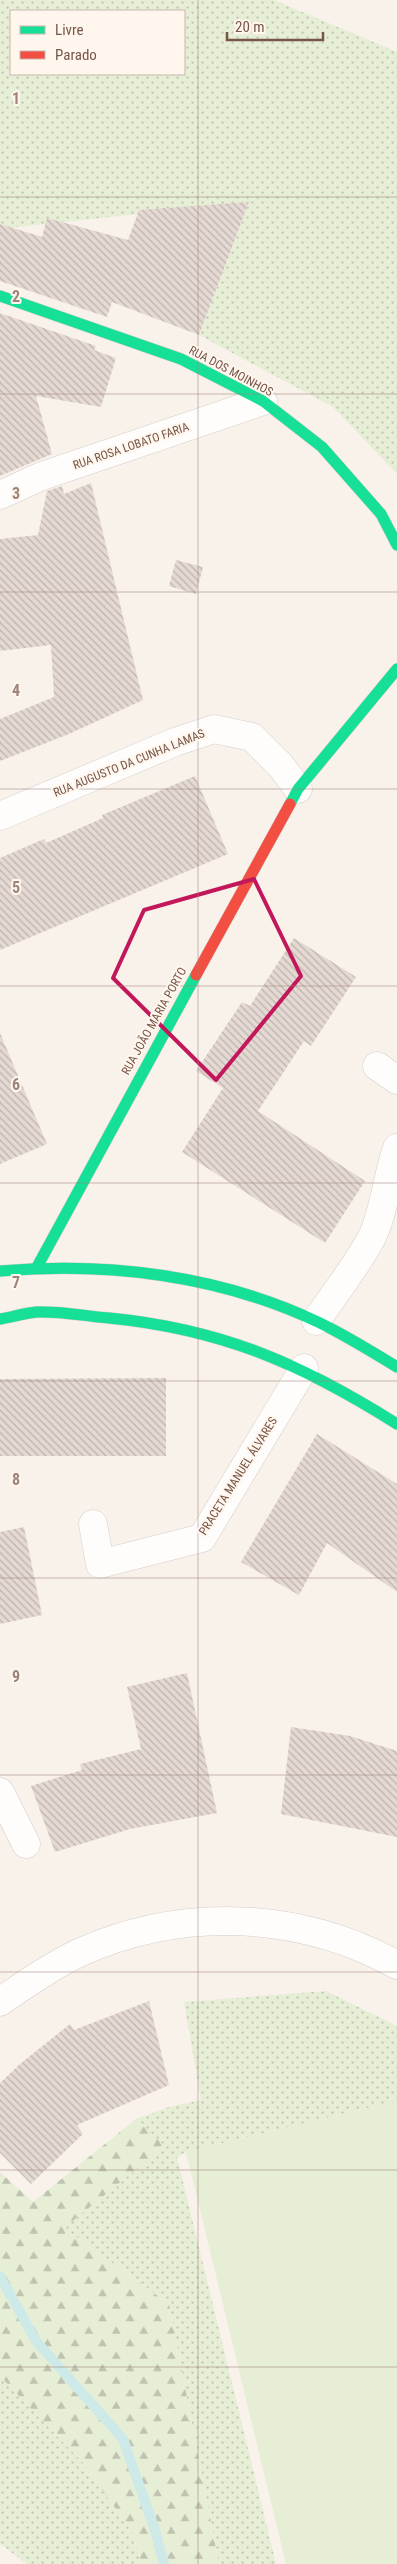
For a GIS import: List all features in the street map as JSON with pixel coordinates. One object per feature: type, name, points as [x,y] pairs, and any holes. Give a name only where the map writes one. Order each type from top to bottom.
[{"type":"street","name":"RUA DOS MOINHOS","points":[[0,296],[181,359],[263,401],[322,447],[381,514],[397,545]]},
{"type":"street","name":"RUA ROSA LOBATO FARIA","points":[[0,495],[42,476],[263,401]]},
{"type":"street","points":[[298,789],[397,669]]},
{"type":"street","name":"RUA AUGUSTO DA CUNHA LAMAS","points":[[0,816],[174,742],[214,729],[252,737],[281,766],[298,789]]},
{"type":"street","name":"RUA JOÃO MARIA PORTO","points":[[37,1267],[298,789]]},
{"type":"street","points":[[316,1322],[372,1237],[380,1217],[397,1148]]},
{"type":"street","points":[[0,1271],[37,1267],[93,1268],[156,1274],[209,1285],[316,1322],[397,1367]]},
{"type":"street","points":[[0,1318],[37,1312],[146,1320],[195,1330],[247,1344],[304,1368],[397,1424]]},
{"type":"street","name":"PRACETA MANUEL ÁLVARES","points":[[93,1524],[100,1564],[202,1538],[304,1368]]},
{"type":"street","points":[[0,1792],[26,1844]]},
{"type":"street","points":[[0,2002],[79,1953],[133,1933],[184,1923],[236,1921],[276,1924],[351,1942],[397,1965]]},
{"type":"highlighted area","points":[[254,879],[301,976],[216,1080],[113,978],[144,910]]},
{"type":"green space","points":[[0,0],[274,0],[397,52],[397,474],[333,407],[199,335],[249,202],[0,229]]},
{"type":"green space","points":[[326,1991],[397,2026],[397,2101],[186,2152],[177,2157],[276,2564],[219,2564],[169,2304],[64,2228],[164,2146],[136,2119],[169,2107],[201,2100],[184,2002]]},
{"type":"green space","points":[[397,2101],[397,2564],[286,2564],[186,2152]]},
{"type":"green space","points":[[136,2119],[165,2146],[64,2228],[169,2304],[219,2564],[142,2564],[132,2532],[85,2465],[0,2376],[0,2172],[33,2202]]},
{"type":"green space","points":[[0,2376],[85,2465],[132,2532],[142,2564],[27,2564],[0,2544]]},
{"type":"building","points":[[249,202],[199,335],[112,302],[107,317],[0,281],[0,224],[42,237],[47,218],[128,240],[139,210]]},
{"type":"building","points":[[0,313],[96,346],[94,350],[116,358],[101,407],[36,396],[52,454],[0,476]]},
{"type":"building","points":[[91,483],[143,700],[69,734],[0,761],[0,719],[54,697],[51,645],[0,651],[0,539],[38,535],[47,491],[62,486],[64,494]]},
{"type":"building","points":[[176,560],[203,567],[196,594],[169,586]]},
{"type":"building","points":[[195,776],[228,854],[0,950],[0,858],[44,839],[46,843],[103,818],[102,815]]},
{"type":"building","points":[[294,938],[356,977],[311,1046],[304,1041],[258,1111],[365,1181],[325,1243],[182,1152],[223,1088],[196,1071],[242,1002],[250,1006]]},
{"type":"building","points":[[0,1033],[47,1144],[0,1164]]},
{"type":"building","points":[[166,1378],[166,1456],[0,1456],[0,1379]]},
{"type":"building","points":[[317,1434],[397,1484],[397,1592],[327,1543],[299,1595],[241,1562]]},
{"type":"building","points":[[24,1527],[42,1615],[0,1624],[0,1532]]},
{"type":"building","points":[[187,1673],[217,1813],[130,1829],[55,1852],[31,1786],[82,1770],[80,1764],[141,1749],[127,1687]]},
{"type":"building","points":[[291,1727],[350,1736],[397,1751],[397,1837],[281,1814]]},
{"type":"building","points":[[149,2001],[169,2085],[77,2125],[83,2134],[31,2184],[0,2153],[0,2083],[20,2064],[70,2024],[74,2030]]},
{"type":"waterway","points":[[0,2276],[36,2341],[123,2439],[155,2530],[164,2564]]},
{"type":"traffic: fast","points":[[0,296],[181,359],[263,401],[322,447],[381,514],[397,545]]},
{"type":"traffic: fast","points":[[290,804],[298,789],[397,669]]},
{"type":"traffic: fast","points":[[37,1267],[196,975]]},
{"type":"traffic: fast","points":[[0,1271],[41,1269],[122,1271],[202,1283],[242,1293],[318,1322],[397,1367]]},
{"type":"traffic: fast","points":[[0,1319],[32,1313],[55,1312],[150,1323],[188,1331],[225,1341],[294,1367],[328,1384],[397,1424]]},
{"type":"traffic: jam","points":[[196,975],[290,804]]}]
